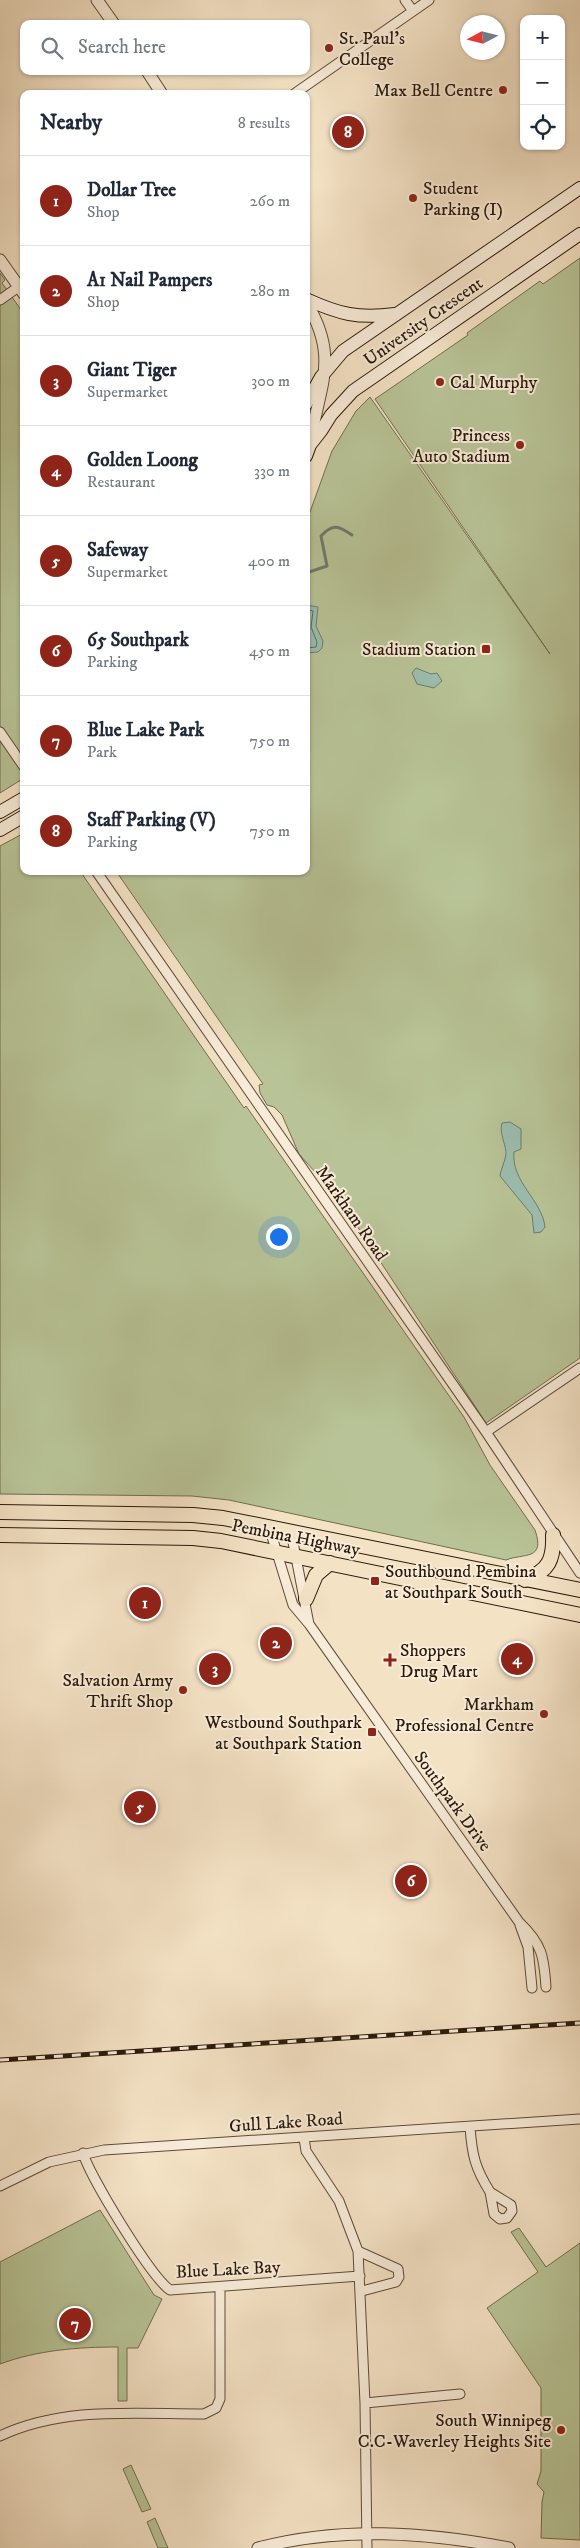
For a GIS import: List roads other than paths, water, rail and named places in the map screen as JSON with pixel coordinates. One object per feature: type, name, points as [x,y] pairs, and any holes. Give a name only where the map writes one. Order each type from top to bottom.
[{"type":"main road","name":"University Crescent","points":[[310,397],[325,371],[343,352],[580,188]]},
{"type":"main road","name":"University Crescent","points":[[310,447],[322,432],[331,415],[353,391],[580,234]]},
{"type":"main road","points":[[310,301],[350,316],[397,314]]},
{"type":"main road","points":[[0,812],[20,800]]},
{"type":"main road","points":[[0,830],[20,818]]},
{"type":"main road","name":"Pembina Highway","points":[[0,1512],[193,1514],[269,1527],[580,1590]]},
{"type":"main road","name":"Pembina Highway","points":[[0,1535],[193,1538],[278,1552],[309,1561],[330,1563],[580,1615]]},
{"type":"main road","points":[[526,1580],[537,1576],[550,1562],[554,1553],[553,1535]]},
{"type":"main road","points":[[306,1600],[316,1575],[330,1563]]},
{"type":"street","points":[[97,0],[111,20]]},
{"type":"street","points":[[405,0],[413,11]]},
{"type":"street","points":[[300,90],[430,0]]},
{"type":"street","points":[[149,75],[159,90]]},
{"type":"street","points":[[0,260],[20,286]]},
{"type":"street","points":[[0,300],[20,290]]},
{"type":"street","points":[[310,308],[323,336],[325,371],[310,441]]},
{"type":"street","points":[[0,732],[20,761]]},
{"type":"street","name":"Markham Road","points":[[99,875],[486,1432],[580,1573]]},
{"type":"street","points":[[486,1432],[580,1368]]},
{"type":"street","name":"Southpark Drive","points":[[269,1527],[293,1605],[309,1624],[519,1922],[532,1934],[544,1955],[546,1987]]},
{"type":"street","name":"Southpark Drive","points":[[292,1532],[309,1624]]},
{"type":"street","name":"Southpark Drive","points":[[519,1922],[528,1948],[532,1988]]},
{"type":"street","name":"Gull Lake Road","points":[[0,2186],[49,2162],[83,2153],[104,2150],[580,2119]]},
{"type":"street","points":[[470,2126],[471,2152],[476,2170],[490,2192]]},
{"type":"street","points":[[304,2138],[306,2151],[342,2207],[358,2250],[362,2291],[367,2548]]},
{"type":"street","name":"Blue Lake Bay","points":[[83,2153],[87,2167],[164,2286],[176,2291],[360,2276]]},
{"type":"street","points":[[358,2250],[398,2269],[399,2277],[396,2282],[362,2291]]},
{"type":"street","points":[[0,2436],[25,2424],[59,2417],[89,2414],[204,2414],[216,2408],[220,2399],[220,2288]]},
{"type":"street","points":[[365,2403],[460,2394]]},
{"type":"street","points":[[258,2548],[312,2537],[367,2533],[408,2534],[509,2548]]},
{"type":"water","points":[[310,606],[318,607],[316,626],[323,641],[322,648],[318,652],[310,653]]},
{"type":"water","points":[[416,668],[431,674],[437,673],[442,681],[434,688],[417,684],[412,673]]},
{"type":"water","points":[[510,1122],[521,1129],[521,1149],[514,1152],[514,1163],[517,1173],[543,1217],[545,1227],[541,1232],[534,1233],[532,1215],[500,1176],[506,1152],[501,1126],[502,1123]]},
{"type":"waterway","points":[[310,572],[327,566],[321,536],[325,532],[336,527],[352,535]]},
{"type":"railway","points":[[0,2060],[580,2023]]},
{"type":"place","name":"St. Paul's College","points":[[329,48]]},
{"type":"place","name":"Max Bell Centre","points":[[503,90]]},
{"type":"place","name":"Staff Parking (V)","points":[[348,132]]},
{"type":"place","name":"Student Parking (I)","points":[[413,198]]},
{"type":"place","name":"Cal Murphy","points":[[440,382]]},
{"type":"place","name":"Princess Auto Stadium","points":[[520,445]]},
{"type":"place","name":"Stadium Station","points":[[486,649]]},
{"type":"place","name":"Southbound Pembina at Southpark South","points":[[375,1581]]},
{"type":"place","name":"Dollar Tree","points":[[145,1603]]},
{"type":"place","name":"A1 Nail Pampers","points":[[276,1643]]},
{"type":"place","name":"Golden Loong","points":[[517,1659]]},
{"type":"place","name":"Shoppers Drug Mart","points":[[390,1660]]},
{"type":"place","name":"Giant Tiger","points":[[215,1669]]},
{"type":"place","name":"Salvation Army Thrift Shop","points":[[183,1690]]},
{"type":"place","name":"Markham Professional Centre","points":[[544,1714]]},
{"type":"place","name":"Westbound Southpark at Southpark Station","points":[[372,1732]]},
{"type":"place","name":"Safeway","points":[[140,1807]]},
{"type":"place","name":"65 Southpark","points":[[411,1881]]},
{"type":"place","name":"Blue Lake Park","points":[[75,2324]]},
{"type":"place","name":"South Winnipeg C.C-Waverley Heights Site","points":[[561,2430]]}]
